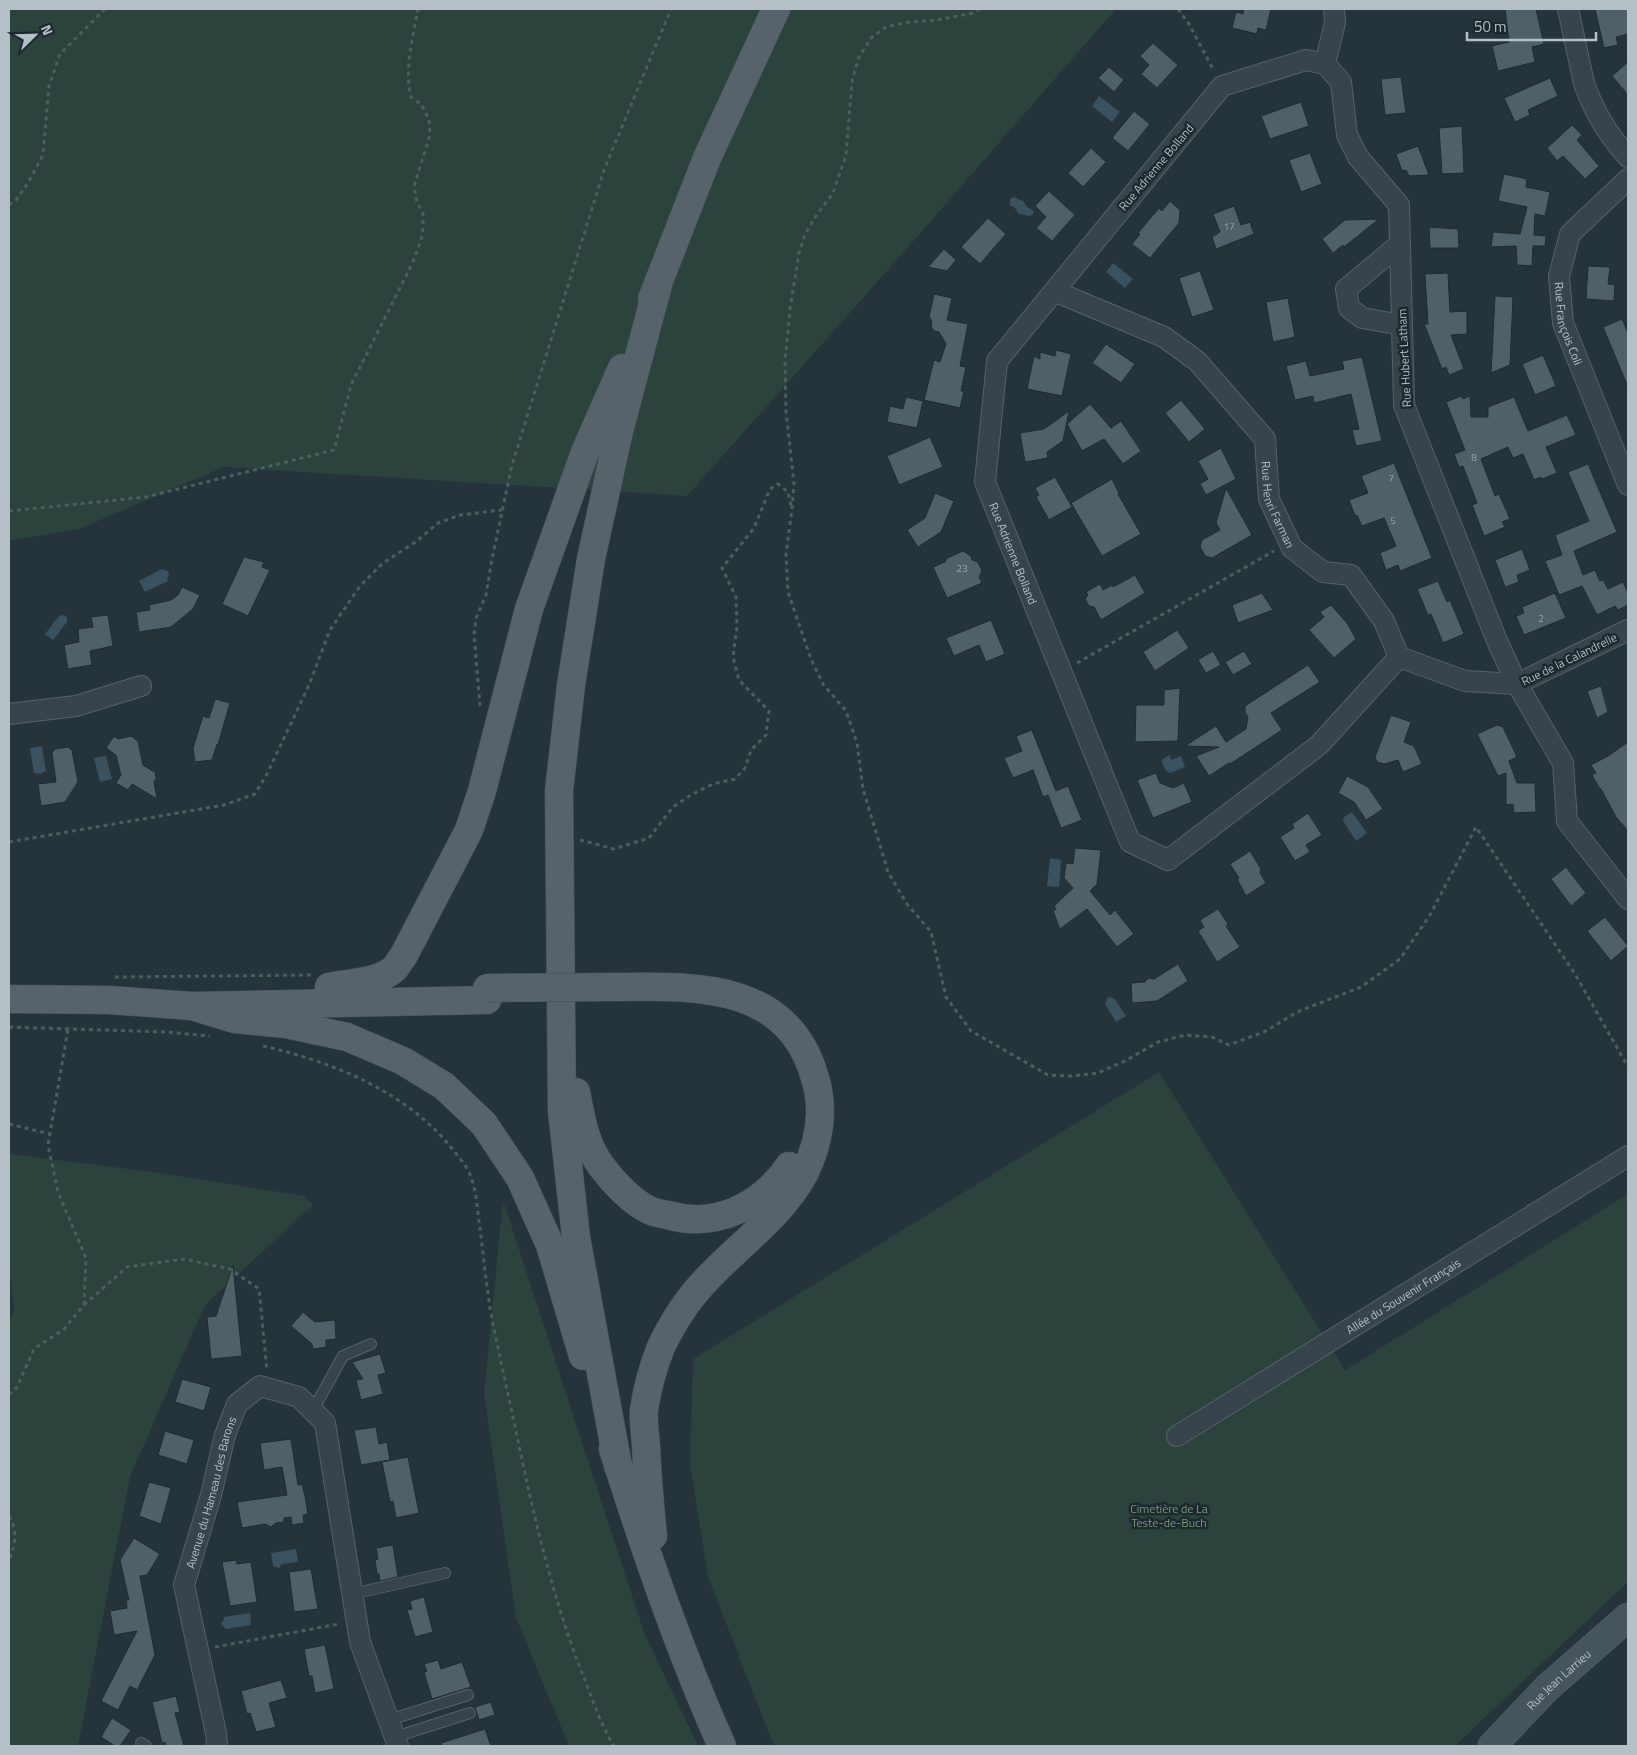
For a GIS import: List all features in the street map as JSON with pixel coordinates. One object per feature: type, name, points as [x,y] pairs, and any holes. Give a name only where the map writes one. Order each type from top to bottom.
[{"type":"main road","points":[[9,999],[108,989],[375,979],[394,968],[404,955],[469,830],[482,791],[529,609],[585,452],[659,281],[707,158],[776,9]]},
{"type":"main road","points":[[618,1466],[576,1237],[562,1111],[559,791],[571,684],[591,559],[619,431],[659,281]]},
{"type":"main road","points":[[321,981],[487,994]]},
{"type":"main road","points":[[192,1006],[487,994],[611,993],[661,987],[714,990],[749,1000],[769,1011],[802,1044],[812,1064],[818,1087],[820,1124],[814,1148],[804,1174],[779,1207],[760,1228],[707,1278],[677,1316],[661,1349],[650,1381],[644,1412],[656,1578]]},
{"type":"main road","points":[[108,989],[192,1006],[234,1019],[286,1024],[347,1037],[403,1061],[444,1086],[484,1124],[520,1178],[550,1245],[575,1333],[656,1578],[698,1693],[722,1746]]},
{"type":"main road","points":[[561,1021],[584,1133],[601,1166],[625,1192],[650,1210],[677,1218],[698,1220],[730,1214],[752,1203],[768,1192],[791,1163],[798,1146],[804,1109],[800,1082],[787,1052],[768,1031],[741,1014],[710,1005],[611,993]]},
{"type":"street","points":[[1222,86],[1306,60],[1325,64],[1335,23],[1334,9]]},
{"type":"street","points":[[1568,9],[1588,94],[1600,118],[1628,157]]},
{"type":"street","name":"Rue Hubert Latham","points":[[1325,64],[1341,82],[1347,135],[1358,157],[1399,206],[1404,405],[1497,641],[1517,684]]},
{"type":"street","name":"Rue Adrienne Bolland","points":[[1222,86],[997,361],[985,482],[1130,842],[1168,860],[1319,745],[1399,657]]},
{"type":"street","name":"Rue François Coli","points":[[1628,179],[1570,234],[1559,276],[1563,323],[1628,485]]},
{"type":"street","points":[[1400,244],[1346,289],[1349,308],[1362,318],[1402,325]]},
{"type":"street","name":"Rue Henri Farman","points":[[1054,291],[1164,337],[1197,361],[1265,439],[1269,499],[1292,548],[1324,572],[1352,575],[1384,621],[1399,657]]},
{"type":"street","name":"Rue de la Calandrelle","points":[[1628,630],[1517,684],[1563,763],[1567,821],[1628,899]]},
{"type":"street","points":[[1399,657],[1465,681],[1517,684]]},
{"type":"street","points":[[9,714],[76,706],[141,686]]},
{"type":"street","name":"Allée du Souvenir Français","points":[[1177,1436],[1628,1156]]},
{"type":"street","name":"Avenue du Hameau des Barons","points":[[217,1746],[216,1733],[184,1585],[211,1495],[226,1435],[237,1404],[260,1386],[269,1388]]},
{"type":"street","points":[[269,1388],[299,1396],[325,1423],[360,1642],[394,1735]]},
{"type":"street","name":"Rue Jean Larrieu","points":[[1492,1746],[1548,1688],[1628,1617]]},
{"type":"lane","points":[[313,1410],[343,1356],[371,1344]]},
{"type":"lane","points":[[352,1594],[445,1573]]},
{"type":"lane","points":[[394,1735],[468,1695]]},
{"type":"lane","points":[[394,1735],[470,1713]]},
{"type":"path","points":[[9,205],[16,199],[29,181],[43,155],[49,86],[60,54],[105,9]]},
{"type":"path","points":[[9,511],[146,497],[334,450],[352,385],[412,264],[424,228],[423,214],[417,202],[414,186],[430,135],[429,119],[421,104],[411,97],[408,84],[418,9]]},
{"type":"path","points":[[480,711],[474,635],[476,618],[486,596],[512,465],[604,170],[671,9]]},
{"type":"path","points":[[980,9],[937,20],[909,22],[886,27],[870,38],[859,57],[852,81],[846,155],[833,192],[805,235],[799,253],[790,309],[785,361],[786,410],[794,484],[786,555],[788,592],[811,659],[823,684],[846,711],[857,743],[864,790],[888,872],[907,904],[931,932],[946,997],[971,1030],[1048,1075],[1072,1076],[1098,1073],[1125,1062],[1158,1042],[1185,1035],[1212,1037],[1229,1045],[1264,1032],[1297,1012],[1361,987],[1400,958],[1430,915],[1476,827],[1575,974],[1628,1067]]},
{"type":"path","points":[[1178,9],[1189,24],[1222,86]]},
{"type":"path","points":[[560,836],[614,850],[649,838],[673,807],[713,784],[735,779],[745,768],[751,750],[766,734],[769,711],[739,680],[733,657],[737,626],[736,597],[722,568],[754,528],[770,489],[778,484],[788,492],[792,509]]},
{"type":"path","points":[[9,842],[224,805],[255,794],[267,774],[310,685],[330,630],[360,586],[383,563],[417,541],[438,523],[460,515],[502,510]]},
{"type":"path","points":[[1061,672],[1289,543]]},
{"type":"path","points":[[108,989],[321,981]]},
{"type":"path","points":[[9,1027],[167,1032],[219,1037]]},
{"type":"path","points":[[68,1029],[48,1145],[58,1192],[86,1258],[84,1305]]},
{"type":"path","points":[[256,1044],[322,1064],[371,1084],[392,1095],[430,1125],[447,1142],[467,1169],[476,1195],[487,1290],[500,1362],[544,1557],[567,1635],[614,1746]]},
{"type":"path","points":[[9,1124],[50,1134]]},
{"type":"path","points":[[9,1395],[17,1387],[34,1349],[64,1329],[84,1305],[128,1268],[184,1259],[230,1269],[259,1289],[269,1388]]},
{"type":"path","points":[[9,1516],[14,1525],[15,1534],[13,1550],[9,1561]]},
{"type":"path","points":[[198,1651],[356,1620]]},
{"type":"green space","points":[[9,9],[1116,9],[687,496],[224,467],[79,529],[9,541]]},
{"type":"green space","name":"Cimetière de La Teste-de-Buch","points":[[1159,1072],[1345,1370],[1628,1194],[1628,1582],[1455,1746],[774,1746],[708,1577],[690,1465],[693,1359]]},
{"type":"green space","points":[[9,1154],[153,1172],[305,1196],[313,1205],[205,1305],[130,1477],[78,1746],[9,1746],[9,1323],[14,1310],[9,1267]]},
{"type":"green space","points":[[503,1200],[644,1632],[698,1746],[569,1746],[516,1618],[484,1393]]},
{"type":"water","points":[[1099,96],[1120,112],[1112,122],[1092,106]]},
{"type":"water","points":[[1014,197],[1023,201],[1027,207],[1034,211],[1033,214],[1030,216],[1019,214],[1014,207],[1010,206],[1010,199]]},
{"type":"water","points":[[1113,263],[1133,279],[1125,288],[1106,272]]},
{"type":"water","points":[[162,569],[168,571],[168,581],[145,592],[139,581]]},
{"type":"water","points":[[64,615],[67,617],[67,622],[53,640],[45,634],[59,616]]},
{"type":"water","points":[[42,746],[46,771],[40,774],[34,773],[30,748]]},
{"type":"water","points":[[1170,755],[1171,760],[1181,756],[1185,767],[1170,773],[1166,771],[1161,760]]},
{"type":"water","points":[[106,756],[112,779],[100,782],[94,758]]},
{"type":"water","points":[[1352,812],[1367,833],[1356,841],[1343,821],[1344,817]]},
{"type":"water","points":[[1050,858],[1061,860],[1059,887],[1047,886]]},
{"type":"water","points":[[1108,997],[1114,998],[1126,1016],[1116,1022],[1105,1004]]},
{"type":"water","points":[[296,1549],[298,1562],[282,1564],[279,1568],[273,1566],[271,1553]]},
{"type":"water","points":[[250,1613],[251,1625],[226,1629],[221,1624],[224,1617]]},
{"type":"building","points":[[1244,9],[1271,9],[1266,30],[1258,28],[1257,34],[1232,28],[1236,12],[1243,14]]},
{"type":"building","points":[[1505,9],[1536,9],[1544,44],[1532,47],[1535,62],[1498,71],[1492,46],[1509,42]]},
{"type":"building","points":[[1595,9],[1628,9],[1628,34],[1616,37],[1618,45],[1604,48]]},
{"type":"building","points":[[1153,43],[1178,65],[1157,88],[1141,74],[1149,65],[1140,56]]},
{"type":"building","points":[[1628,62],[1628,95],[1612,76]]},
{"type":"building","points":[[1109,67],[1124,80],[1114,92],[1098,78]]},
{"type":"building","points":[[1401,77],[1406,113],[1385,115],[1381,79]]},
{"type":"building","points":[[1550,78],[1558,96],[1528,110],[1530,115],[1515,122],[1504,98]]},
{"type":"building","points":[[1301,102],[1309,126],[1270,139],[1261,116]]},
{"type":"building","points":[[1134,111],[1150,124],[1128,151],[1112,138]]},
{"type":"building","points":[[1572,125],[1582,135],[1577,140],[1599,166],[1585,179],[1563,156],[1557,161],[1547,148]]},
{"type":"building","points":[[1462,126],[1464,173],[1442,174],[1439,128]]},
{"type":"building","points":[[1418,146],[1429,175],[1409,176],[1406,170],[1402,171],[1396,154]]},
{"type":"building","points":[[1091,148],[1106,162],[1083,187],[1068,173]]},
{"type":"building","points":[[1310,153],[1322,184],[1301,192],[1289,160]]},
{"type":"building","points":[[1504,174],[1527,179],[1526,187],[1550,192],[1545,216],[1535,214],[1534,235],[1546,236],[1545,246],[1533,246],[1532,266],[1517,265],[1516,246],[1491,247],[1493,232],[1520,234],[1527,207],[1498,201]]},
{"type":"building","points":[[1049,191],[1075,215],[1052,241],[1036,228],[1046,217],[1035,206]]},
{"type":"building","points":[[1170,201],[1180,210],[1179,223],[1150,258],[1132,244],[1140,234],[1138,233],[1159,208],[1162,211]]},
{"type":"building","points":[[1234,206],[1241,225],[1250,222],[1254,234],[1216,249],[1212,237],[1220,232],[1213,214]]},
{"type":"building","points":[[988,218],[1006,234],[980,264],[961,247]]},
{"type":"building","points":[[1379,219],[1344,247],[1343,245],[1333,253],[1322,239],[1345,220]]},
{"type":"building","points":[[1429,227],[1458,229],[1459,248],[1430,248]]},
{"type":"building","points":[[944,249],[956,260],[947,271],[928,267]]},
{"type":"building","points":[[1588,266],[1610,267],[1608,284],[1615,285],[1614,301],[1586,299]]},
{"type":"building","points":[[1200,271],[1214,310],[1192,317],[1179,278]]},
{"type":"building","points":[[1448,273],[1450,312],[1467,311],[1467,334],[1451,335],[1464,369],[1449,375],[1446,367],[1442,369],[1424,324],[1428,324],[1425,274]]},
{"type":"building","points":[[934,294],[952,298],[947,320],[968,324],[960,366],[966,367],[960,408],[924,400],[934,360],[940,362],[946,344],[939,332],[934,331],[931,326],[932,321],[929,317]]},
{"type":"building","points":[[1495,296],[1513,297],[1510,365],[1491,373]]},
{"type":"building","points":[[1288,298],[1295,337],[1273,342],[1266,302]]},
{"type":"building","points":[[1622,319],[1628,333],[1628,387],[1603,327]]},
{"type":"building","points":[[1106,344],[1135,364],[1121,383],[1092,363]]},
{"type":"building","points":[[1056,350],[1071,354],[1062,396],[1027,389],[1034,356],[1040,359],[1040,352],[1055,356]]},
{"type":"building","points":[[1543,355],[1556,386],[1535,395],[1522,364]]},
{"type":"building","points":[[1362,357],[1382,441],[1356,446],[1352,430],[1359,429],[1351,394],[1314,403],[1313,396],[1295,400],[1286,366],[1306,361],[1310,376],[1344,369],[1342,361]]},
{"type":"building","points":[[1461,396],[1463,399],[1470,396],[1471,417],[1488,417],[1488,407],[1514,397],[1528,431],[1567,415],[1576,435],[1546,447],[1557,473],[1542,479],[1541,477],[1534,480],[1523,454],[1513,458],[1508,447],[1481,459],[1495,496],[1499,494],[1510,519],[1502,522],[1505,527],[1484,536],[1472,505],[1477,503],[1463,466],[1459,467],[1454,454],[1465,450],[1446,402]]},
{"type":"building","points":[[906,397],[923,401],[917,428],[887,422],[890,406],[903,409]]},
{"type":"building","points":[[1181,400],[1205,429],[1189,442],[1165,413]]},
{"type":"building","points":[[1090,404],[1111,428],[1121,421],[1141,451],[1123,464],[1104,439],[1082,451],[1067,424]]},
{"type":"building","points":[[1069,411],[1063,441],[1047,452],[1048,458],[1025,462],[1020,433],[1044,429]]},
{"type":"building","points":[[930,437],[943,467],[899,485],[887,456]]},
{"type":"building","points":[[1221,448],[1236,479],[1206,495],[1200,484],[1208,479],[1198,461]]},
{"type":"building","points":[[1394,463],[1432,558],[1400,571],[1398,565],[1386,570],[1380,553],[1396,546],[1384,518],[1362,526],[1357,515],[1355,516],[1349,500],[1368,493],[1361,476]]},
{"type":"building","points":[[1588,464],[1617,532],[1574,551],[1583,575],[1595,570],[1600,581],[1603,580],[1608,589],[1623,582],[1628,593],[1628,605],[1618,610],[1615,606],[1597,615],[1582,586],[1559,595],[1545,561],[1562,555],[1555,535],[1589,521],[1568,472]]},
{"type":"building","points":[[1055,477],[1072,507],[1049,520],[1036,497],[1039,495],[1035,488]]},
{"type":"building","points":[[1112,479],[1118,494],[1141,534],[1102,556],[1071,503]]},
{"type":"building","points":[[1226,488],[1252,535],[1212,558],[1205,556],[1200,547],[1202,540],[1220,530],[1216,523]]},
{"type":"building","points":[[935,493],[954,501],[941,532],[918,547],[907,530],[925,518]]},
{"type":"building","points":[[1522,549],[1530,570],[1517,575],[1519,582],[1505,587],[1495,560]]},
{"type":"building","points":[[963,551],[971,556],[972,560],[978,562],[982,571],[979,577],[982,583],[947,598],[933,567]]},
{"type":"building","points":[[244,557],[264,562],[262,567],[270,570],[248,616],[222,604]]},
{"type":"building","points":[[1135,575],[1145,593],[1101,620],[1094,607],[1089,606],[1085,599],[1088,595],[1086,592],[1100,584],[1103,590],[1112,585],[1113,587]]},
{"type":"building","points":[[1438,581],[1447,602],[1450,600],[1464,634],[1443,643],[1431,614],[1428,615],[1417,589]]},
{"type":"building","points":[[182,587],[200,595],[193,609],[171,627],[139,632],[136,612],[150,610],[149,605],[171,600],[178,595]]},
{"type":"building","points":[[1262,593],[1273,610],[1238,623],[1232,605]]},
{"type":"building","points":[[1555,593],[1566,618],[1524,635],[1516,616],[1524,613],[1522,607]]},
{"type":"building","points":[[1331,605],[1347,623],[1356,639],[1334,658],[1309,630],[1324,617],[1320,612]]},
{"type":"building","points":[[108,615],[113,646],[90,651],[92,665],[68,669],[64,645],[79,642],[78,629],[93,627],[91,617]]},
{"type":"building","points":[[991,620],[1005,654],[986,662],[979,645],[954,656],[946,638]]},
{"type":"building","points":[[1177,630],[1189,648],[1155,671],[1143,652]]},
{"type":"building","points":[[1213,651],[1221,665],[1206,673],[1198,660]]},
{"type":"building","points":[[1244,651],[1252,664],[1233,675],[1225,662]]},
{"type":"building","points":[[1308,665],[1320,682],[1271,713],[1282,730],[1209,776],[1196,756],[1219,747],[1185,746],[1216,726],[1226,742],[1246,729],[1248,717],[1245,712],[1245,706]]},
{"type":"building","points":[[1601,686],[1608,712],[1597,718],[1587,691]]},
{"type":"building","points":[[1180,688],[1178,741],[1135,742],[1136,705],[1164,705],[1164,690]]},
{"type":"building","points":[[215,699],[230,703],[218,745],[212,760],[195,762],[193,748],[203,716],[209,718]]},
{"type":"building","points":[[1391,715],[1411,722],[1404,742],[1414,746],[1422,764],[1403,772],[1398,760],[1384,764],[1377,762],[1375,757]]},
{"type":"building","points":[[1497,725],[1503,727],[1517,757],[1509,761],[1517,783],[1535,783],[1536,812],[1514,813],[1513,804],[1506,805],[1506,773],[1498,776],[1477,734]]},
{"type":"building","points":[[1032,730],[1056,791],[1068,786],[1082,820],[1061,828],[1048,795],[1043,797],[1033,770],[1013,778],[1004,758],[1022,751],[1016,736]]},
{"type":"building","points":[[114,736],[118,739],[131,736],[138,741],[143,765],[156,773],[155,776],[157,777],[154,782],[157,799],[132,784],[128,790],[116,783],[121,775],[116,755],[106,748]]},
{"type":"building","points":[[1628,742],[1628,831],[1616,817],[1592,775],[1596,773],[1591,765]]},
{"type":"building","points":[[68,747],[72,750],[78,782],[65,802],[41,806],[38,784],[56,782],[52,753],[55,749]]},
{"type":"building","points":[[1156,773],[1160,783],[1173,788],[1184,783],[1192,802],[1153,818],[1137,780]]},
{"type":"building","points":[[1347,776],[1368,787],[1383,809],[1366,820],[1354,802],[1338,793]]},
{"type":"building","points":[[1308,813],[1322,835],[1306,845],[1310,852],[1295,861],[1280,837],[1294,828],[1292,824]]},
{"type":"building","points":[[1075,848],[1101,850],[1097,884],[1090,891],[1110,915],[1115,910],[1134,934],[1117,947],[1087,909],[1060,929],[1053,911],[1056,909],[1054,906],[1073,888],[1064,878],[1066,863],[1073,864]]},
{"type":"building","points":[[1250,851],[1261,869],[1260,873],[1266,883],[1246,896],[1237,879],[1239,878],[1230,864]]},
{"type":"building","points":[[1566,867],[1586,893],[1571,906],[1551,879]]},
{"type":"building","points":[[1218,909],[1228,924],[1226,926],[1240,947],[1217,962],[1198,931],[1204,927],[1200,920]]},
{"type":"building","points":[[1605,917],[1628,946],[1611,961],[1587,931]]},
{"type":"building","points":[[1178,964],[1188,981],[1157,1001],[1132,1003],[1131,983],[1145,982],[1148,978],[1154,979]]},
{"type":"building","points":[[233,1265],[242,1356],[211,1359],[207,1317],[216,1316]]},
{"type":"building","points":[[303,1312],[315,1322],[335,1320],[336,1339],[326,1340],[326,1347],[313,1349],[312,1344],[291,1326]]},
{"type":"building","points":[[380,1354],[386,1373],[378,1375],[383,1394],[361,1400],[356,1380],[363,1379],[352,1362]]},
{"type":"building","points":[[182,1379],[211,1387],[204,1411],[175,1402]]},
{"type":"building","points":[[376,1427],[379,1444],[387,1442],[390,1460],[361,1465],[354,1430]]},
{"type":"building","points":[[165,1431],[194,1440],[187,1464],[158,1455]]},
{"type":"building","points":[[291,1439],[298,1485],[302,1484],[308,1514],[303,1515],[304,1523],[292,1525],[291,1517],[284,1518],[284,1522],[276,1523],[271,1527],[265,1524],[242,1528],[237,1502],[287,1495],[282,1467],[264,1470],[260,1443]]},
{"type":"building","points":[[408,1457],[419,1513],[396,1518],[393,1501],[390,1502],[382,1462]]},
{"type":"building","points":[[149,1482],[171,1488],[161,1524],[139,1516]]},
{"type":"building","points":[[134,1538],[160,1554],[147,1575],[140,1576],[155,1655],[137,1690],[130,1686],[118,1710],[101,1701],[137,1631],[114,1635],[110,1611],[127,1608],[126,1600],[129,1600],[120,1560]]},
{"type":"building","points":[[393,1545],[398,1577],[380,1581],[375,1560],[378,1559],[376,1548]]},
{"type":"building","points":[[236,1560],[237,1564],[251,1562],[257,1602],[230,1606],[222,1562]]},
{"type":"building","points":[[311,1569],[318,1609],[294,1612],[289,1572]]},
{"type":"building","points":[[424,1597],[433,1632],[415,1637],[407,1610],[412,1609],[410,1601]]},
{"type":"building","points":[[325,1645],[334,1689],[315,1693],[312,1676],[309,1676],[304,1649]]},
{"type":"building","points":[[438,1660],[441,1669],[462,1662],[471,1687],[432,1699],[424,1672],[427,1671],[424,1664]]},
{"type":"building","points":[[281,1680],[287,1698],[269,1703],[276,1727],[256,1732],[250,1713],[247,1714],[241,1691]]},
{"type":"building","points":[[176,1696],[180,1712],[175,1713],[184,1746],[166,1746],[165,1742],[162,1743],[152,1702]]},
{"type":"building","points":[[491,1702],[495,1715],[479,1720],[475,1707]]},
{"type":"building","points":[[112,1718],[131,1730],[120,1746],[115,1746],[101,1737]]},
{"type":"building","points":[[485,1729],[491,1746],[442,1746],[441,1743]]}]
